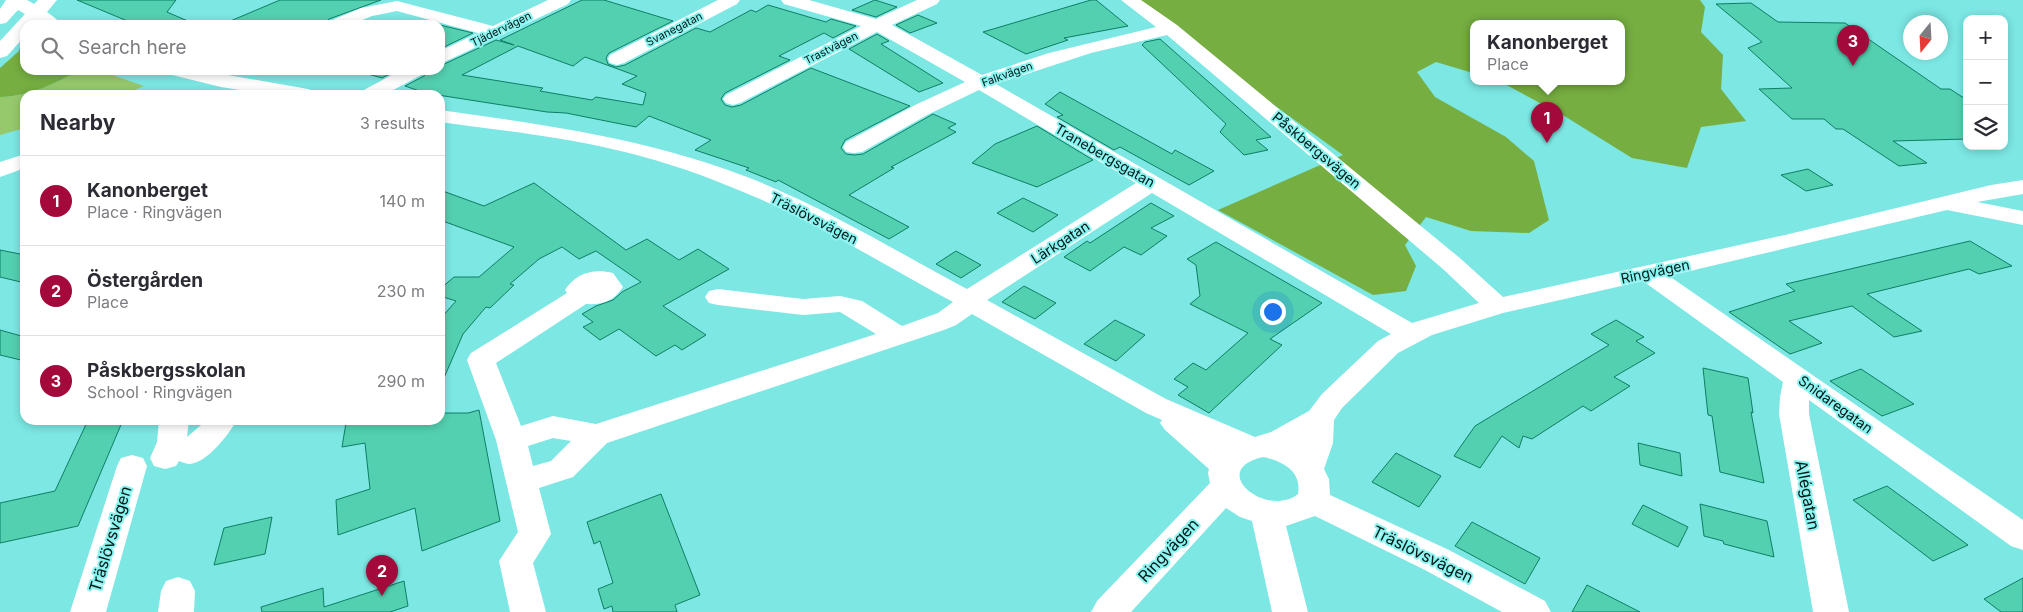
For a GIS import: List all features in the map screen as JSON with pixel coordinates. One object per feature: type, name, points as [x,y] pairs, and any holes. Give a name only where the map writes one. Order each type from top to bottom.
[{"type":"street","points":[[0,19],[17,0],[47,20]]},
{"type":"street","points":[[30,20],[48,0]]},
{"type":"street","name":"Tjädervägen","points":[[445,56],[562,0]]},
{"type":"street","name":"Svanegatan","points":[[617,59],[731,0]]},
{"type":"street","name":"Tranebergsgatan","points":[[790,0],[877,25],[897,34],[1411,334]]},
{"type":"street","name":"Trastvägen","points":[[733,99],[877,25],[931,0]]},
{"type":"street","name":"Påskbergsvägen","points":[[1130,0],[1171,29],[1452,264],[1498,306]]},
{"type":"street","points":[[348,20],[372,10],[397,6],[495,32]]},
{"type":"street","name":"Falkvägen","points":[[854,147],[919,111],[980,83],[1085,48],[1171,29]]},
{"type":"street","points":[[0,52],[20,30]]},
{"type":"street","points":[[209,75],[284,90]]},
{"type":"street","points":[[378,90],[407,75]]},
{"type":"street","points":[[201,90],[222,77]]},
{"type":"street","name":"Träslövsvägen","points":[[445,117],[614,143],[708,170],[740,182],[806,213],[970,301],[1156,406],[1256,447]]},
{"type":"street","points":[[0,159],[20,153]]},
{"type":"street","points":[[0,170],[20,164]]},
{"type":"street","name":"Lärkgatan","points":[[596,435],[947,319],[970,301],[1152,183]]},
{"type":"street","name":"Ringvägen","points":[[1256,447],[1282,440],[1319,418],[1332,401],[1372,360],[1388,347],[1422,329],[1498,306],[1648,273],[1991,192],[2023,187]]},
{"type":"street","points":[[1947,203],[2023,218]]},
{"type":"street","name":"Snidaregatan","points":[[1648,273],[1798,376],[2023,537]]},
{"type":"street","points":[[528,612],[516,561],[535,534],[511,440],[481,360],[581,296]]},
{"type":"street","points":[[718,297],[803,307],[840,304],[853,307],[899,336]]},
{"type":"street","name":"Allégatan","points":[[1798,376],[1794,397],[1794,414],[1831,612]]},
{"type":"street","name":"Träslövsvägen","points":[[1156,406],[1225,475]]},
{"type":"street","points":[[1309,468],[1318,442],[1319,418]]},
{"type":"street","points":[[174,425],[172,442],[177,456],[217,430],[220,425]]},
{"type":"street","points":[[511,440],[553,427],[596,435]]},
{"type":"street","points":[[521,482],[562,469],[596,435]]},
{"type":"street","points":[[1256,447],[1285,451],[1295,456],[1309,468],[1315,481],[1314,494],[1304,508],[1293,512],[1267,514],[1256,511],[1237,500],[1225,475],[1234,454],[1256,447]]},
{"type":"street","name":"Träslövsvägen","points":[[88,612],[132,466]]},
{"type":"street","name":"Ringvägen","points":[[1109,612],[1188,529],[1225,475]]},
{"type":"street","name":"Träslövsvägen","points":[[1311,500],[1437,560],[1533,612]]},
{"type":"street","points":[[1267,514],[1290,612]]},
{"type":"green space","points":[[1129,0],[1700,0],[1705,7],[1701,32],[1723,55],[1721,89],[1746,121],[1701,127],[1687,168],[1632,158],[1566,117],[1507,85],[1625,85],[1625,20],[1470,20],[1470,72],[1436,62],[1417,72],[1435,97],[1506,137],[1534,161],[1549,220],[1529,233],[1471,231],[1426,217],[1405,245],[1416,266],[1406,291],[1373,295],[1218,210],[1343,155]]},
{"type":"green space","points":[[20,47],[20,75],[70,75],[36,90],[20,90],[20,95],[0,97],[0,68],[19,51]]},
{"type":"green space","points":[[70,75],[112,75],[144,86],[135,90],[36,90]]},
{"type":"green space","points":[[20,95],[20,129],[0,135],[0,97]]},
{"type":"building","points":[[77,0],[176,0],[167,12],[185,20],[125,20]]},
{"type":"building","points":[[280,0],[381,0],[328,20],[233,20]]},
{"type":"building","points":[[582,0],[604,0],[673,21],[609,53],[606,58],[608,64],[616,67],[625,65],[696,28],[710,32],[751,10],[756,12],[768,5],[826,22],[831,19],[856,26],[833,38],[824,33],[779,56],[790,60],[725,93],[721,99],[725,105],[732,107],[741,105],[811,68],[910,106],[845,140],[841,148],[846,154],[863,154],[933,114],[956,124],[948,128],[956,132],[891,167],[894,168],[849,195],[909,227],[889,239],[778,180],[776,182],[746,170],[749,168],[695,150],[711,140],[649,116],[636,127],[566,113],[547,112],[445,96],[445,90],[416,90],[405,86],[425,75],[445,75],[445,64],[496,40],[514,45],[500,40]],"holes":[[[518,46],[573,66],[585,57],[637,76],[622,84],[646,93],[643,105],[596,97],[592,100],[540,91],[543,88],[462,75]]]},
{"type":"building","points":[[875,0],[897,7],[876,17],[852,10]]},
{"type":"building","points":[[1096,0],[1128,26],[1064,38],[1068,40],[1026,54],[983,32]]},
{"type":"building","points":[[1751,3],[1778,22],[1845,23],[1941,89],[1950,89],[1963,97],[1963,139],[1893,141],[1927,163],[1899,166],[1843,129],[1836,129],[1824,119],[1792,119],[1759,89],[1792,88],[1748,48],[1762,42],[1716,4]]},
{"type":"building","points":[[918,15],[937,23],[910,33],[896,25]]},
{"type":"building","points":[[445,26],[473,33],[445,47]]},
{"type":"building","points":[[877,34],[889,41],[881,44],[943,83],[919,92],[849,49]]},
{"type":"building","points":[[1160,39],[1271,137],[1256,140],[1268,150],[1244,155],[1220,132],[1226,124],[1142,45],[1145,42]]},
{"type":"building","points":[[372,75],[388,75],[382,78]]},
{"type":"building","points":[[1060,92],[1172,154],[1175,150],[1214,171],[1189,185],[1120,147],[1114,150],[1057,117],[1063,115],[1045,104]]},
{"type":"building","points":[[1037,126],[1093,160],[1037,187],[972,163],[995,144]]},
{"type":"building","points":[[1808,169],[1833,185],[1806,191],[1781,175]]},
{"type":"building","points":[[534,183],[626,250],[647,239],[679,260],[698,249],[729,269],[663,306],[706,335],[682,350],[675,345],[656,356],[619,329],[600,340],[583,327],[593,322],[582,314],[596,306],[613,300],[622,292],[641,282],[596,251],[579,259],[562,247],[539,259],[510,284],[514,285],[490,308],[486,307],[463,334],[445,375],[445,313],[456,301],[445,298],[445,285],[454,277],[479,277],[514,247],[445,222],[445,192],[484,206]]},
{"type":"building","points":[[1023,198],[1058,215],[1033,232],[997,213]]},
{"type":"building","points":[[1151,203],[1174,216],[1151,228],[1167,236],[1141,255],[1124,247],[1090,271],[1064,257],[1087,241],[1090,243]]},
{"type":"building","points":[[1970,241],[2012,266],[1979,274],[1969,269],[1867,294],[1922,331],[1894,337],[1852,306],[1789,321],[1822,343],[1790,354],[1729,312],[1795,291],[1786,284]]},
{"type":"building","points":[[1216,242],[1322,303],[1270,339],[1282,345],[1209,413],[1178,395],[1188,387],[1174,379],[1193,363],[1206,370],[1248,333],[1190,304],[1200,296],[1196,265],[1187,259]]},
{"type":"building","points":[[0,250],[20,254],[20,282],[0,277]]},
{"type":"building","points":[[956,251],[981,265],[961,278],[936,264]]},
{"type":"building","points":[[1024,286],[1056,303],[1035,319],[1002,302]]},
{"type":"building","points":[[1115,320],[1145,335],[1116,361],[1084,344]]},
{"type":"building","points":[[1616,320],[1644,337],[1636,341],[1655,353],[1614,377],[1630,386],[1591,411],[1583,406],[1532,439],[1523,436],[1519,448],[1502,436],[1480,468],[1454,456],[1475,426],[1609,345],[1591,334]]},
{"type":"building","points":[[0,330],[20,336],[20,360],[0,355]]},
{"type":"building","points":[[1703,368],[1748,378],[1753,413],[1751,412],[1764,483],[1720,472],[1712,416],[1708,415]]},
{"type":"building","points":[[1861,369],[1914,404],[1882,416],[1830,381]]},
{"type":"building","points":[[479,410],[500,521],[422,551],[415,508],[338,535],[336,500],[370,489],[365,443],[342,447],[346,425],[445,425],[445,413],[468,413]]},
{"type":"building","points":[[86,425],[121,425],[78,526],[0,543],[0,503],[55,491]]},
{"type":"building","points":[[1638,443],[1680,453],[1682,476],[1640,465]]},
{"type":"building","points":[[1396,453],[1441,476],[1419,507],[1372,482]]},
{"type":"building","points":[[1887,486],[1968,545],[1933,561],[1853,500]]},
{"type":"building","points":[[661,494],[700,595],[675,605],[677,612],[613,612],[612,606],[604,609],[598,589],[613,583],[600,541],[594,544],[587,522]]},
{"type":"building","points":[[1700,504],[1767,521],[1774,557],[1724,544],[1723,541],[1704,536]]},
{"type":"building","points":[[1643,505],[1688,527],[1678,547],[1632,524]]},
{"type":"building","points":[[272,517],[265,554],[214,565],[224,528]]},
{"type":"building","points":[[1472,522],[1540,558],[1525,584],[1455,546]]},
{"type":"building","points":[[2023,578],[2023,612],[2001,612],[1984,599]]},
{"type":"building","points":[[404,581],[408,606],[390,612],[262,612],[261,607],[323,588],[324,607]]},
{"type":"building","points":[[1587,585],[1640,612],[1572,612]]},
{"type":"place","name":"Påskbergsskolan","points":[[1853,66]]},
{"type":"place","name":"Kanonberget","points":[[1547,143]]},
{"type":"place","name":"Östergården","points":[[382,596]]}]
